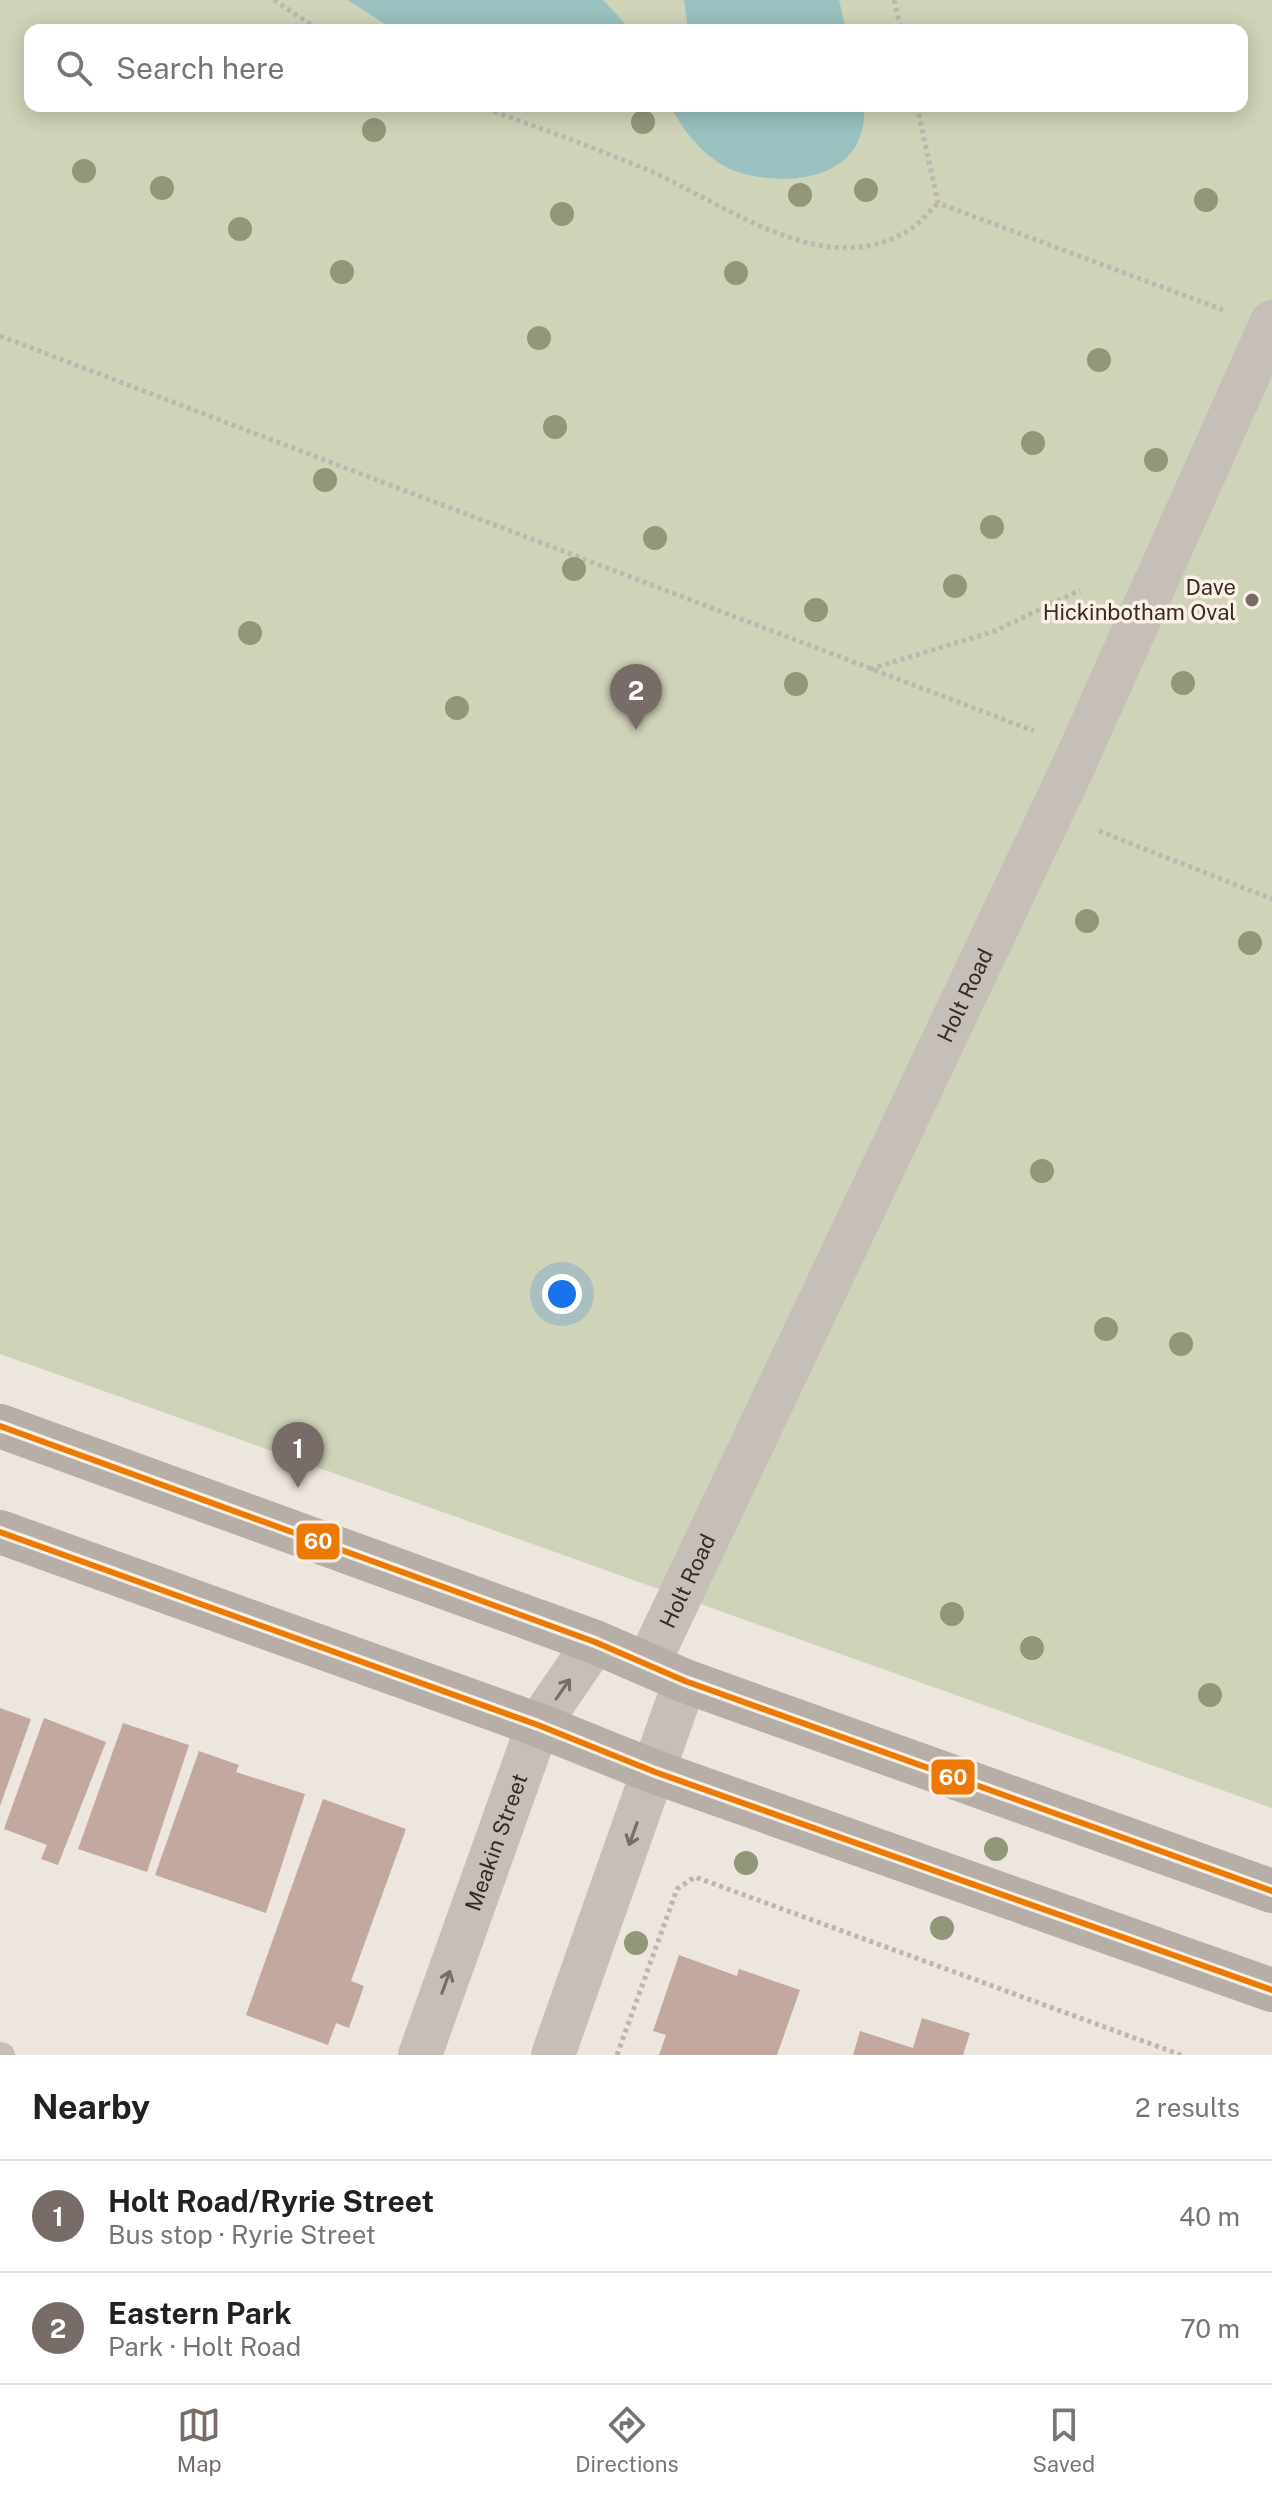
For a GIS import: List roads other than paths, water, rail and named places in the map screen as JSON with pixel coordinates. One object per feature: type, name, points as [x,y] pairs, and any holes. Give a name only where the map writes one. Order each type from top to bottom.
[{"type":"main road","points":[[0,1426],[595,1642],[667,1673],[1272,1891]]},
{"type":"main road","points":[[0,1532],[538,1725],[655,1772],[1272,1990]]},
{"type":"street","name":"Holt Road","points":[[667,1673],[1271,324]]},
{"type":"street","name":"Meakin Street","points":[[420,2055],[538,1725],[595,1642]]},
{"type":"street","points":[[553,2055],[655,1772],[667,1673]]},
{"type":"water","points":[[348,0],[603,0],[625,24],[385,24]]},
{"type":"water","points":[[684,0],[839,0],[845,24],[687,24]]},
{"type":"water","points":[[674,112],[864,112],[862,130],[854,148],[842,162],[806,177],[784,179],[729,169],[708,155]]},
{"type":"place","name":"Dave Hickinbotham Oval","points":[[1252,600]]},
{"type":"place","name":"Eastern Park","points":[[636,730]]},
{"type":"place","name":"Holt Road/Ryrie Street","points":[[298,1488]]}]
